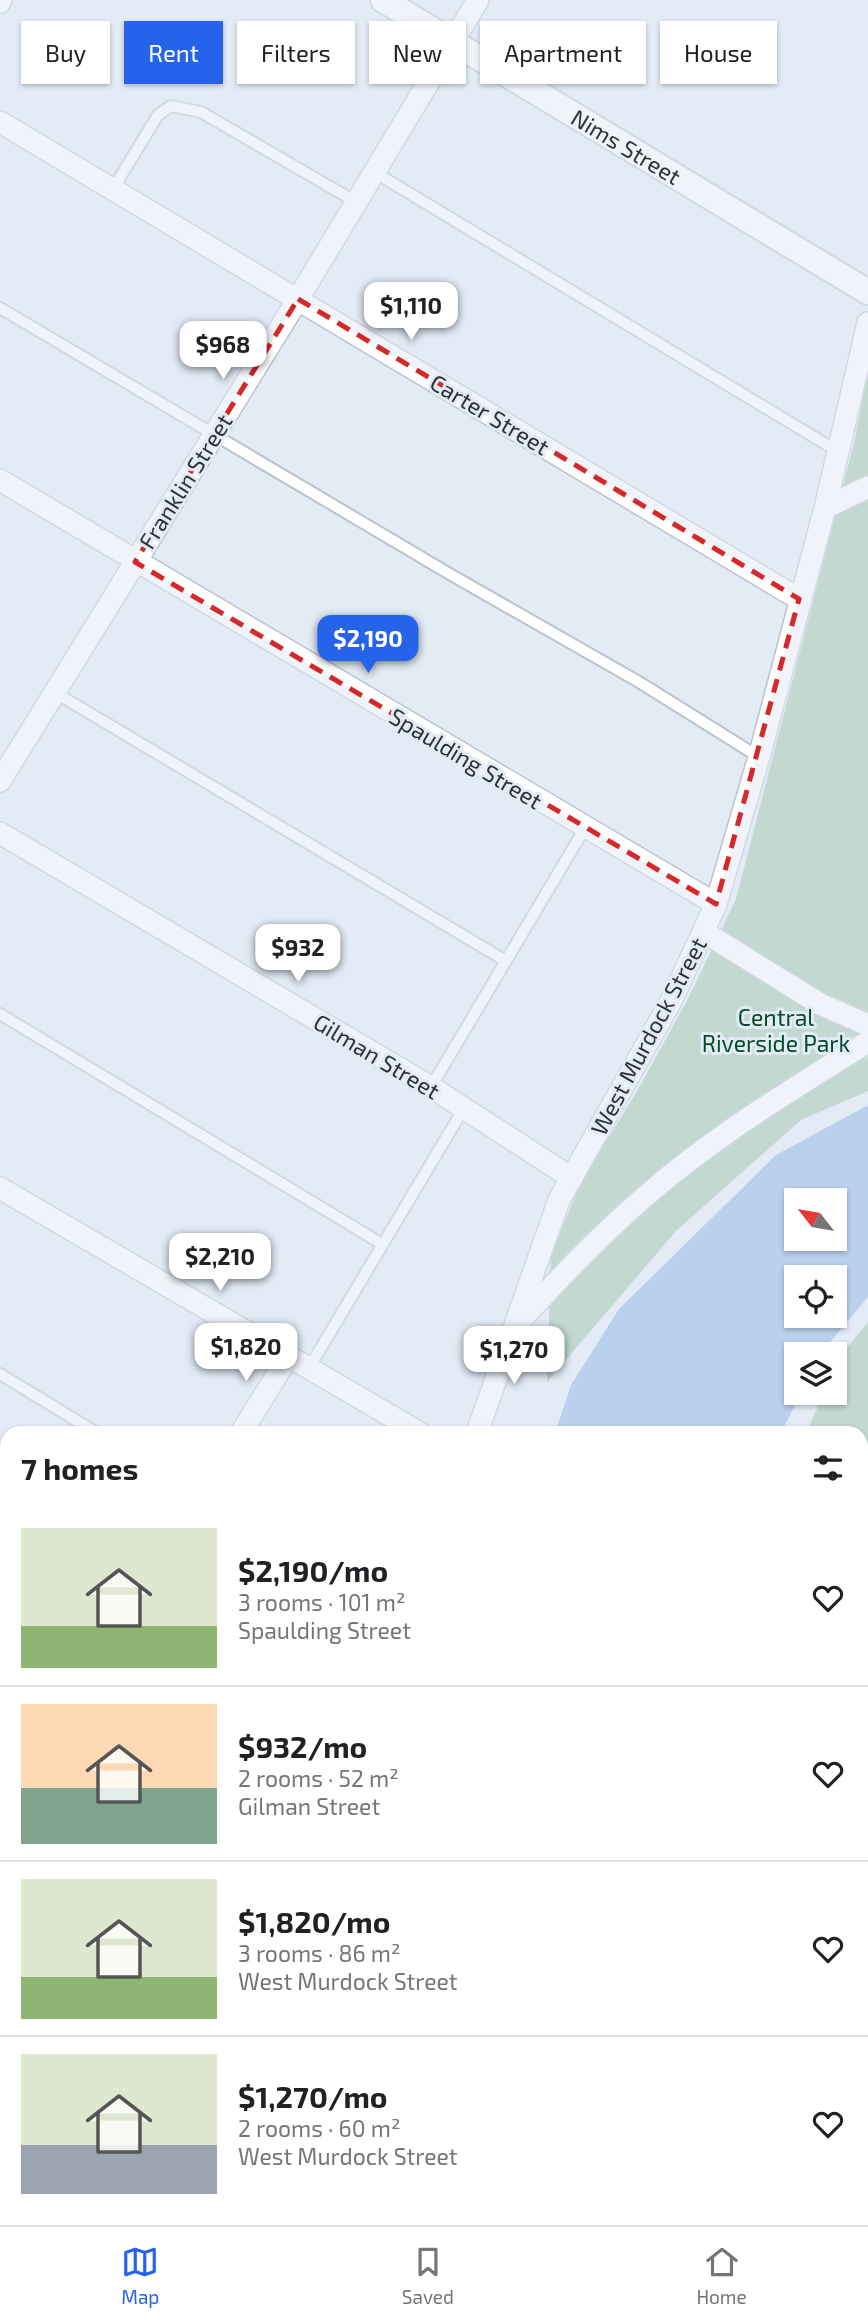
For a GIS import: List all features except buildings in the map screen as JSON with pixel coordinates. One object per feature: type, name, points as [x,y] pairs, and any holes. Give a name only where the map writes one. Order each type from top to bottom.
[{"type":"street","name":"Nims Street","points":[[383,0],[419,21]]},
{"type":"street","name":"Franklin Street","points":[[465,21],[478,0]]},
{"type":"street","name":"Nims Street","points":[[466,49],[868,292]]},
{"type":"street","name":"Franklin Street","points":[[0,781],[298,299],[427,84]]},
{"type":"street","name":"Carter Street","points":[[0,122],[799,599]]},
{"type":"street","name":"West Murdock Street","points":[[479,1426],[513,1327],[570,1177],[647,1047],[716,904],[759,757],[825,508],[868,323]]},
{"type":"street","name":"Spaulding Street","points":[[0,480],[716,904]]},
{"type":"street","points":[[825,508],[868,486]]},
{"type":"street","name":"Gilman Street","points":[[0,833],[431,1087],[570,1177]]},
{"type":"street","points":[[704,932],[820,1004],[868,1026]]},
{"type":"street","points":[[513,1327],[587,1248],[661,1183],[732,1128],[868,1042]]},
{"type":"street","points":[[0,1188],[408,1426]]},
{"type":"street","points":[[245,1426],[288,1357]]},
{"type":"lane","points":[[113,189],[158,115],[171,106],[201,112],[356,202]]},
{"type":"lane","points":[[374,172],[839,453]]},
{"type":"lane","points":[[0,308],[436,567],[639,682],[759,757]]},
{"type":"lane","points":[[54,692],[506,961]]},
{"type":"lane","points":[[431,1087],[585,828]]},
{"type":"lane","points":[[0,1014],[382,1244]]},
{"type":"lane","points":[[309,1368],[464,1108]]},
{"type":"lane","points":[[0,1374],[85,1426]]},
{"type":"highlighted area","points":[[298,299],[799,599],[716,904],[135,562]]},
{"type":"green space","name":"Central Riverside Park","points":[[868,373],[868,1091],[801,1120],[676,1231],[547,1382],[551,1254],[582,1180],[635,1095],[688,999],[736,899],[854,443]]},
{"type":"green space","points":[[868,1322],[868,1426],[809,1426],[819,1405],[847,1405],[847,1348]]},
{"type":"water","points":[[868,1105],[868,1297],[847,1322],[847,1265],[784,1265],[784,1328],[842,1328],[830,1342],[784,1342],[784,1405],[795,1405],[784,1426],[557,1426],[571,1385],[619,1309],[776,1155]]}]
